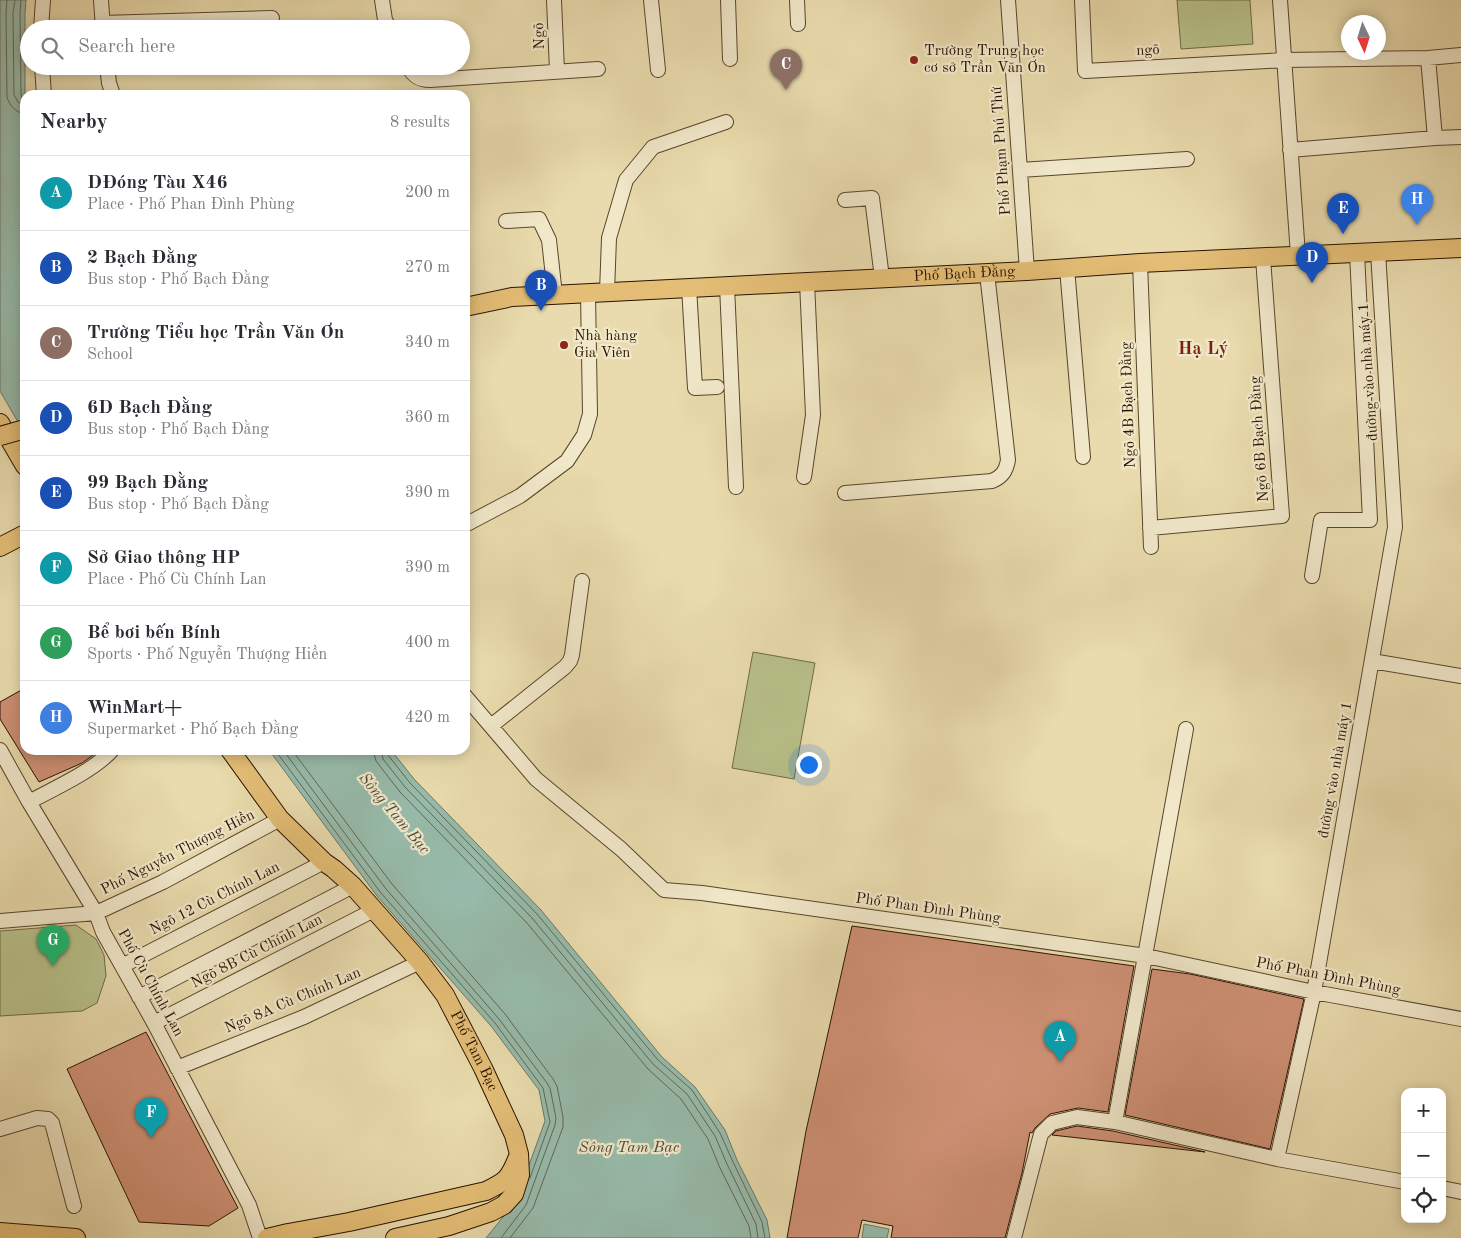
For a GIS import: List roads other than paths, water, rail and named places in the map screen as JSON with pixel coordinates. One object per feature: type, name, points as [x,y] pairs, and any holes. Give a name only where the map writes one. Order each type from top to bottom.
[{"type":"main road","name":"Phố Bạch Đằng","points":[[470,306],[512,297],[1027,271],[1140,263],[1461,248]]},
{"type":"main road","points":[[0,423],[20,457]]},
{"type":"main road","points":[[0,436],[20,430]]},
{"type":"main road","points":[[0,547],[20,537]]},
{"type":"main road","name":"Phố Tam Bạc","points":[[234,755],[280,819],[324,862],[353,886],[420,962],[445,996],[483,1068],[514,1135],[519,1154],[520,1175],[514,1194],[504,1205],[491,1212],[449,1226],[395,1238]]},
{"type":"main road","points":[[267,1238],[349,1222],[486,1191],[502,1184],[510,1175],[519,1154]]},
{"type":"main road","points":[[0,1232],[76,1238]]},
{"type":"street","points":[[42,20],[43,0]]},
{"type":"street","points":[[101,0],[102,20]]},
{"type":"street","points":[[382,0],[386,20]]},
{"type":"street","name":"Ngõ","points":[[554,0],[557,71]]},
{"type":"street","points":[[651,0],[658,70]]},
{"type":"street","points":[[728,0],[730,60]]},
{"type":"street","points":[[797,0],[798,24]]},
{"type":"street","name":"Phố Phạm Phú Thứ","points":[[1008,0],[1027,271]]},
{"type":"street","name":"ngõ","points":[[1082,0],[1085,71],[1284,60],[1428,58],[1461,55]]},
{"type":"street","points":[[1280,0],[1298,255]]},
{"type":"street","points":[[230,20],[272,18]]},
{"type":"street","points":[[1428,58],[1435,138]]},
{"type":"street","points":[[414,75],[423,80],[598,68]]},
{"type":"street","points":[[43,75],[44,90]]},
{"type":"street","points":[[108,75],[111,90]]},
{"type":"street","points":[[607,292],[609,238],[626,180],[653,147],[726,122]]},
{"type":"street","points":[[1290,150],[1461,137]]},
{"type":"street","points":[[1020,170],[1187,159]]},
{"type":"street","points":[[845,200],[872,198],[882,278]]},
{"type":"street","points":[[506,221],[539,219],[549,240],[555,295]]},
{"type":"street","name":"đường vào nhà máy 1","points":[[1277,1159],[1314,992],[1395,527],[1378,252]]},
{"type":"street","points":[[1312,576],[1321,520],[1370,520],[1357,253]]},
{"type":"street","name":"Ngõ 6B Bạch Đằng","points":[[1150,528],[1282,516],[1263,258]]},
{"type":"street","name":"Ngõ 4B Bạch Đằng","points":[[1140,263],[1151,547]]},
{"type":"street","points":[[1067,268],[1083,457]]},
{"type":"street","points":[[844,493],[992,482],[1000,478],[1006,470],[1008,460],[987,273]]},
{"type":"street","points":[[804,477],[813,415],[807,282]]},
{"type":"street","points":[[727,286],[736,487]]},
{"type":"street","points":[[689,288],[695,388],[717,387]]},
{"type":"street","points":[[470,523],[520,496],[567,461],[584,435],[590,414],[588,293]]},
{"type":"street","points":[[491,726],[570,661],[582,581]]},
{"type":"street","points":[[1372,661],[1461,676]]},
{"type":"street","name":"Phố Phan Đình Phùng","points":[[470,702],[536,779],[621,848],[664,890],[702,893],[1146,956],[1314,992],[1461,1019]]},
{"type":"street","points":[[1115,1122],[1186,729]]},
{"type":"street","name":"Phố Cù Chính Lan","points":[[0,750],[96,913],[103,932],[154,1023],[249,1205],[260,1238]]},
{"type":"street","points":[[29,802],[88,769],[108,755]]},
{"type":"street","name":"Phố Nguyễn Thượng Hiền","points":[[0,922],[96,913],[163,882],[280,819]]},
{"type":"street","name":"Ngõ 12 Cù Chính Lan","points":[[122,966],[324,862]]},
{"type":"street","points":[[140,997],[353,886]]},
{"type":"street","name":"Ngõ 8B Cù Chính Lan","points":[[154,1023],[374,910]]},
{"type":"street","name":"Ngõ 8A Cù Chính Lan","points":[[177,1068],[304,1017],[420,962]]},
{"type":"street","points":[[1014,1238],[1042,1134],[1052,1123],[1077,1117],[1115,1122],[1277,1159],[1401,1181]]},
{"type":"street","points":[[0,1129],[37,1118],[48,1119],[52,1123],[74,1206]]},
{"type":"street","points":[[1446,1189],[1461,1192]]},
{"type":"water","points":[[0,0],[26,0],[25,20],[20,20],[20,75],[25,75],[25,90],[20,90],[20,425],[0,391]]},
{"type":"water","name":"Sông Tam Bạc","points":[[273,755],[395,755],[414,779],[541,910],[662,1057],[695,1087],[725,1130],[737,1160],[767,1220],[770,1238],[486,1238],[516,1201],[545,1121],[539,1090],[491,1026],[377,896]]},
{"type":"water","points":[[864,1224],[889,1229],[887,1238],[862,1238]]},
{"type":"place","name":"Trường Trung học cơ sở Trần Văn Ơn","points":[[914,60]]},
{"type":"place","name":"Trường Tiểu học Trần Văn Ơn","points":[[786,90]]},
{"type":"place","name":"WinMart+","points":[[1417,225]]},
{"type":"place","name":"99 Bạch Đằng","points":[[1343,234]]},
{"type":"place","name":"6D Bạch Đằng","points":[[1312,283]]},
{"type":"place","name":"2 Bạch Đằng","points":[[541,311]]},
{"type":"place","name":"Nhà hàng Gia Viên","points":[[564,345]]},
{"type":"place","name":"Bể bơi bến Bính","points":[[53,966]]},
{"type":"place","name":"DĐóng Tàu X46","points":[[1060,1062]]},
{"type":"place","name":"Sở Giao thông HP","points":[[151,1138]]},
{"type":"district","name":"Hạ Lý","points":[[1203,349]]}]
